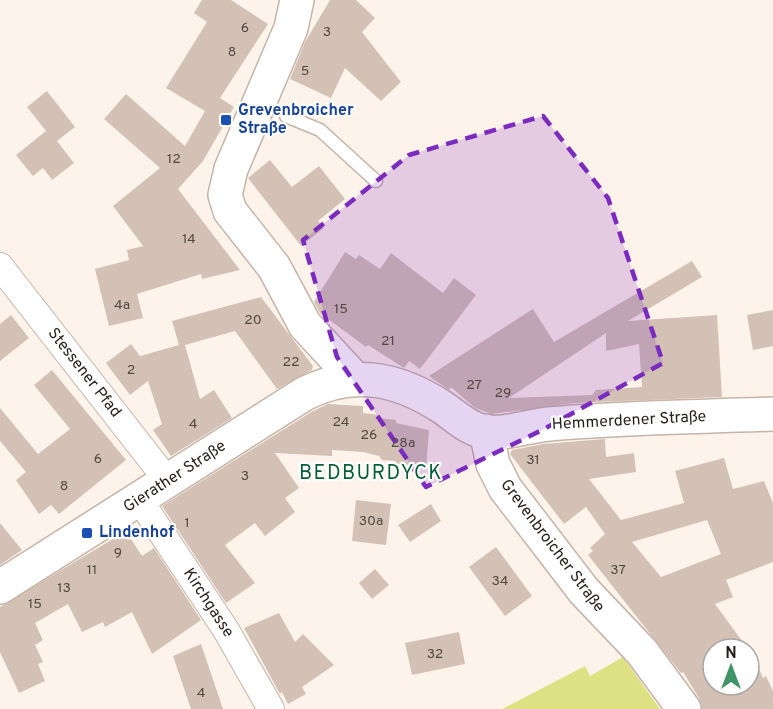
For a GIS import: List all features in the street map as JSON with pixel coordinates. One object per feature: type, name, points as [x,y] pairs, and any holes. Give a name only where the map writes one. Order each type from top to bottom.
[{"type":"main road","points":[[297,0],[291,28],[228,178],[225,195],[230,211],[274,267],[306,325],[354,378],[376,378],[395,383],[433,401],[471,427],[486,431]]},
{"type":"main road","name":"Gierather Straße","points":[[0,586],[304,394],[323,385],[354,378]]},
{"type":"main road","name":"Hemmerdener Straße","points":[[486,431],[548,424],[773,414]]},
{"type":"main road","name":"Grevenbroicher Straße","points":[[486,431],[493,464],[505,488],[591,599],[642,652],[684,709]]},
{"type":"street","name":"Stessener Pfad","points":[[0,266],[168,480]]},
{"type":"street","name":"Kirchgasse","points":[[139,499],[226,630],[271,709]]},
{"type":"lane","points":[[286,116],[320,129],[376,181]]},
{"type":"highlighted area","points":[[543,116],[608,198],[663,363],[544,429],[426,487],[337,357],[303,240],[409,155]]},
{"type":"green space","points":[[623,657],[660,709],[502,709],[585,666],[590,676]]},
{"type":"building","points":[[202,0],[231,0],[268,24],[220,98],[234,107],[203,161],[178,189],[240,270],[202,279],[201,274],[137,294],[143,318],[109,326],[95,269],[129,260],[127,250],[143,246],[113,206],[160,168],[104,119],[126,94],[185,146],[205,111],[166,88],[207,22],[194,13]]},
{"type":"building","points":[[330,0],[356,0],[375,18],[362,32],[401,82],[381,101],[345,68],[331,98],[290,79],[305,42]]},
{"type":"building","points":[[47,91],[75,127],[57,141],[74,163],[52,180],[43,168],[33,176],[16,155],[46,131],[27,107]]},
{"type":"building","points":[[270,160],[292,187],[319,166],[345,199],[318,221],[324,228],[301,246],[248,178]]},
{"type":"building","points":[[345,252],[356,259],[359,255],[380,269],[391,253],[443,293],[454,278],[476,295],[420,369],[409,361],[404,368],[368,345],[366,347],[320,313],[314,302]]},
{"type":"building","points":[[692,261],[702,277],[628,321],[717,315],[722,397],[575,403],[492,414],[475,408],[451,387],[449,390],[429,376],[533,309],[554,342]],"holes":[[[606,333],[606,351],[639,344],[642,387],[596,390],[592,395],[509,398]]]},
{"type":"building","points":[[261,297],[313,366],[312,370],[277,389],[235,331],[185,345],[200,399],[214,390],[232,418],[171,456],[153,430],[162,424],[148,381],[130,395],[106,363],[131,344],[140,356],[179,345],[172,321]]},
{"type":"building","points":[[773,310],[773,346],[753,350],[747,315]]},
{"type":"building","points":[[11,315],[29,338],[0,361],[0,324]]},
{"type":"building","points":[[52,370],[126,460],[59,514],[51,505],[39,514],[16,480],[26,472],[0,441],[0,408],[38,454],[70,429],[34,385]]},
{"type":"building","points":[[328,404],[363,406],[363,413],[380,415],[379,418],[396,420],[396,423],[429,430],[426,468],[382,460],[379,456],[363,452],[332,450],[332,456],[275,453],[299,488],[285,498],[295,512],[265,536],[255,523],[225,545],[255,583],[226,603],[162,506],[313,411]]},
{"type":"building","points":[[605,439],[606,457],[634,453],[636,472],[589,479],[621,520],[684,503],[675,471],[724,458],[733,489],[764,481],[773,503],[773,562],[726,580],[733,597],[715,604],[739,637],[701,637],[701,697],[761,697],[761,674],[763,678],[766,676],[773,691],[773,709],[702,709],[699,698],[683,672],[681,673],[588,555],[593,551],[590,548],[605,534],[586,507],[564,524],[510,454],[512,450],[543,444]],"holes":[[[707,520],[721,554],[661,577],[632,542]]]},
{"type":"building","points":[[356,500],[391,504],[386,545],[352,541]]},
{"type":"building","points":[[431,504],[441,521],[410,542],[398,525]]},
{"type":"building","points":[[0,523],[22,550],[0,565]]},
{"type":"building","points":[[121,534],[129,536],[142,556],[154,548],[201,620],[152,654],[132,612],[105,627],[103,622],[82,632],[68,604],[35,623],[43,640],[35,645],[43,662],[38,664],[45,681],[19,693],[0,652],[0,607]]},
{"type":"building","points":[[496,547],[532,596],[505,616],[469,567]]},
{"type":"building","points":[[375,569],[389,585],[372,599],[359,583]]},
{"type":"building","points":[[279,613],[295,642],[303,634],[334,665],[302,687],[306,694],[288,704],[282,692],[280,694],[244,628]]},
{"type":"building","points":[[459,632],[465,664],[412,675],[405,643]]},
{"type":"building","points":[[201,644],[223,709],[191,709],[173,656]]},
{"type":"place","name":"Grevenbroicher Straße","points":[[226,120]]},
{"type":"place","name":"Lindenhof","points":[[87,533]]},
{"type":"district","name":"BEDBURDYCK","points":[[371,474]]}]
